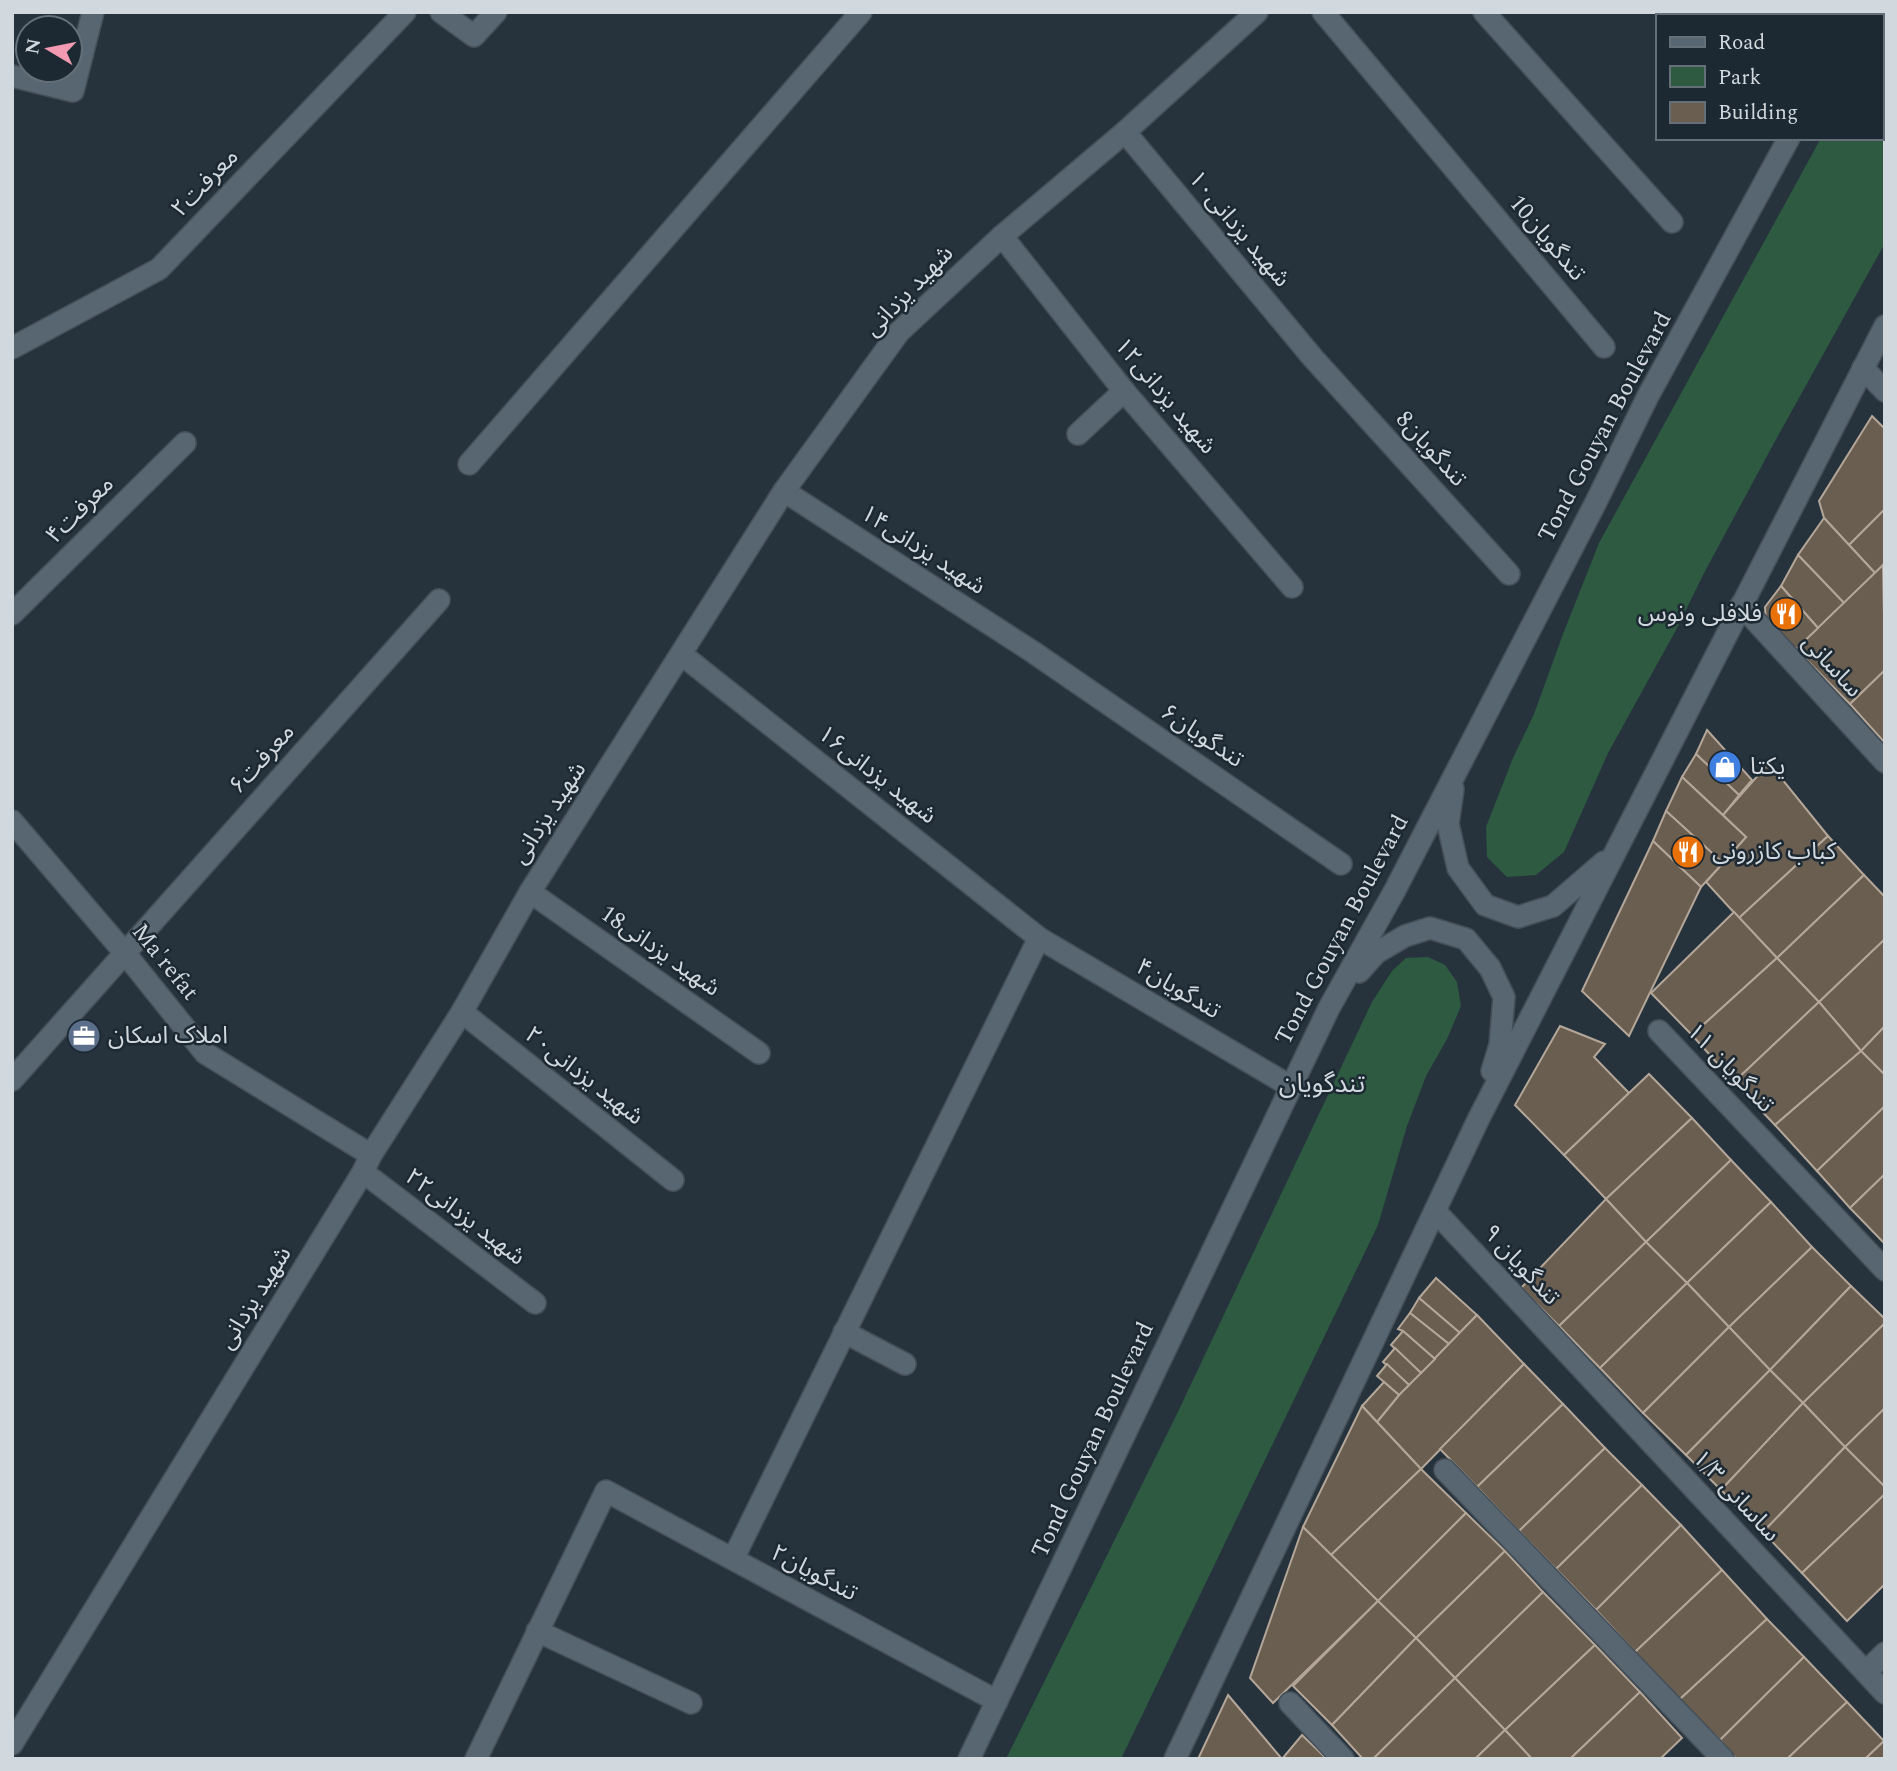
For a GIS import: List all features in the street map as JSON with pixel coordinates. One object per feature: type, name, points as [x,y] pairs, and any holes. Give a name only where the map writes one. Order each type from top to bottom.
[{"type":"street","points":[[12,76],[73,91],[93,12]]},
{"type":"street","name":"معرفت۲","points":[[12,348],[159,269],[405,12]]},
{"type":"street","points":[[441,12],[474,36],[496,12]]},
{"type":"street","points":[[469,464],[861,12]]},
{"type":"street","name":"شهید یزدانی","points":[[12,1744],[462,1013],[530,892],[784,491],[899,332],[1002,236],[1125,132],[1257,12]]},
{"type":"street","name":"10تندگویان","points":[[1323,12],[1604,347]]},
{"type":"street","points":[[1484,12],[1672,222]]},
{"type":"street","name":"شهید یزدانی۱۰","points":[[1125,132],[1313,358]]},
{"type":"street","name":"Tond Gouyan Boulevard","points":[[969,1759],[1329,1008],[1395,890],[1648,396],[1787,140]]},
{"type":"street","name":"شهید یزدانی۱۲","points":[[1002,236],[1124,391],[1292,587]]},
{"type":"street","points":[[1175,1759],[1478,1120],[1885,326]]},
{"type":"street","name":"8تندگویان","points":[[1313,358],[1509,574]]},
{"type":"street","points":[[1863,368],[1885,391]]},
{"type":"street","points":[[1079,434],[1124,391]]},
{"type":"street","name":"معرفت۴","points":[[12,614],[185,443]]},
{"type":"street","name":"شهید یزدانی۱۴","points":[[784,491],[1033,652]]},
{"type":"street","name":"معرفت۶","points":[[12,1080],[439,600]]},
{"type":"street","name":"ساسانی","points":[[1741,605],[1885,762]]},
{"type":"street","name":"۶تندگویان","points":[[1033,652],[1341,864]]},
{"type":"street","name":"شهید یزدانی۱۶","points":[[681,654],[1039,938]]},
{"type":"street","points":[[1456,769],[1448,824],[1458,868],[1485,905],[1518,916],[1553,905],[1613,855]]},
{"type":"street","name":"Ma'refat","points":[[12,821],[124,952],[205,1053],[367,1164]]},
{"type":"street","name":"شهید یزدانی18","points":[[530,892],[759,1054]]},
{"type":"street","points":[[1329,1008],[1376,953],[1405,936],[1430,928],[1466,939],[1490,968],[1504,997],[1500,1045],[1478,1120]]},
{"type":"street","points":[[733,1559],[1039,938]]},
{"type":"street","name":"تندگویان۴","points":[[1039,938],[1290,1086]]},
{"type":"street","name":"شهید یزدانی۲۰","points":[[462,1013],[673,1180]]},
{"type":"street","name":"۱۱ تندگویان","points":[[1659,1031],[1885,1270]]},
{"type":"street","name":"شهید یزدانی۲۲","points":[[367,1164],[535,1303]]},
{"type":"street","name":"۹ تندگویان","points":[[1435,1211],[1569,1355]]},
{"type":"street","points":[[844,1332],[905,1364]]},
{"type":"street","name":"۱/۳ ساسانی","points":[[1569,1355],[1885,1693]]},
{"type":"street","points":[[1445,1470],[1716,1756]]},
{"type":"street","name":"تندگویان۲","points":[[537,1631],[606,1491],[997,1701]]},
{"type":"street","points":[[476,1759],[537,1631],[691,1703]]},
{"type":"street","points":[[1866,1672],[1885,1653]]},
{"type":"street","points":[[1290,1703],[1343,1759]]},
{"type":"green space","points":[[1885,18],[1885,243],[1608,753],[1564,852],[1536,875],[1507,877],[1487,857],[1486,827],[1513,758],[1534,714],[1599,543],[1820,140],[1883,140]]},
{"type":"green space","points":[[1428,957],[1445,965],[1457,982],[1461,1006],[1447,1039],[1426,1076],[1407,1126],[1378,1225],[1121,1759],[1006,1759],[1175,1418],[1372,1002],[1392,971],[1406,958]]},
{"type":"building","points":[[1872,416],[1885,429],[1885,509],[1849,545],[1824,518],[1819,501]]},
{"type":"building","points":[[1885,509],[1885,566],[1875,573],[1849,545]]},
{"type":"building","points":[[1824,518],[1875,573],[1844,603],[1798,555]]},
{"type":"building","points":[[1798,555],[1844,603],[1818,628],[1781,586]]},
{"type":"building","points":[[1883,565],[1885,670],[1850,704],[1796,649]]},
{"type":"building","name":"فلافلی ونوس","points":[[1781,586],[1818,628],[1796,649],[1766,622],[1765,607]]},
{"type":"building","points":[[1885,670],[1885,743],[1850,704]]},
{"type":"building","name":"یکتا","points":[[1707,730],[1752,780],[1739,795],[1696,754]]},
{"type":"building","points":[[1696,754],[1739,795],[1723,815],[1682,777]]},
{"type":"building","points":[[1769,763],[1828,836],[1739,918],[1706,882],[1746,837],[1723,815]]},
{"type":"building","points":[[1682,777],[1746,837],[1723,863],[1666,811]]},
{"type":"building","name":"کباب کازرونی","points":[[1666,811],[1723,863],[1701,887],[1653,841]]},
{"type":"building","points":[[1828,836],[1864,875],[1777,958],[1739,918]]},
{"type":"building","points":[[1653,841],[1701,887],[1629,1036],[1582,991]]},
{"type":"building","points":[[1864,875],[1885,897],[1885,939],[1819,1002],[1777,958]]},
{"type":"building","points":[[1734,912],[1777,958],[1692,1035],[1651,993]]},
{"type":"building","points":[[1885,939],[1885,1026],[1861,1051],[1819,1002]]},
{"type":"building","points":[[1777,958],[1819,1002],[1734,1082],[1692,1035]]},
{"type":"building","points":[[1819,1002],[1861,1051],[1775,1125],[1734,1082]]},
{"type":"building","points":[[1560,1026],[1605,1044],[1594,1057],[1629,1093],[1564,1155],[1515,1105]]},
{"type":"building","points":[[1885,1026],[1885,1075],[1861,1051]]},
{"type":"building","points":[[1861,1051],[1885,1075],[1885,1106],[1817,1171],[1775,1125]]},
{"type":"building","points":[[1649,1074],[1692,1118],[1606,1199],[1564,1155]]},
{"type":"building","points":[[1885,1106],[1885,1174],[1850,1208],[1817,1171]]},
{"type":"building","points":[[1692,1118],[1731,1160],[1646,1242],[1606,1199]]},
{"type":"building","points":[[1731,1160],[1771,1202],[1687,1283],[1646,1242]]},
{"type":"building","points":[[1885,1174],[1885,1244],[1850,1208]]},
{"type":"building","points":[[1606,1199],[1646,1242],[1559,1326],[1521,1288]]},
{"type":"building","points":[[1771,1202],[1812,1247],[1729,1327],[1687,1283]]},
{"type":"building","points":[[1646,1242],[1687,1283],[1600,1368],[1559,1326]]},
{"type":"building","points":[[1812,1247],[1851,1286],[1770,1370],[1729,1327]]},
{"type":"building","points":[[1436,1278],[1477,1315],[1460,1333],[1419,1298]]},
{"type":"building","points":[[1687,1283],[1729,1327],[1643,1413],[1600,1368]]},
{"type":"building","points":[[1851,1286],[1885,1319],[1885,1323],[1803,1403],[1770,1370]]},
{"type":"building","points":[[1419,1298],[1460,1333],[1449,1344],[1410,1313]]},
{"type":"building","points":[[1410,1313],[1449,1344],[1435,1359],[1398,1329]]},
{"type":"building","points":[[1477,1315],[1524,1364],[1421,1469],[1377,1422],[1399,1395]]},
{"type":"building","points":[[1885,1323],[1885,1408],[1845,1447],[1803,1403]]},
{"type":"building","points":[[1729,1327],[1770,1370],[1686,1455],[1643,1413]]},
{"type":"building","points":[[1403,1331],[1435,1359],[1421,1373],[1391,1345]]},
{"type":"building","points":[[1395,1348],[1421,1373],[1409,1385],[1383,1362]]},
{"type":"building","points":[[1387,1364],[1409,1385],[1399,1395],[1377,1376]]},
{"type":"building","points":[[1524,1364],[1563,1404],[1477,1487],[1440,1449]]},
{"type":"building","points":[[1770,1370],[1803,1403],[1721,1490],[1686,1455]]},
{"type":"building","points":[[1384,1382],[1399,1395],[1377,1422],[1362,1406]]},
{"type":"building","points":[[1803,1403],[1845,1447],[1763,1532],[1721,1490]]},
{"type":"building","points":[[1563,1404],[1605,1448],[1519,1531],[1477,1487]]},
{"type":"building","points":[[1362,1406],[1421,1469],[1331,1555],[1303,1527]]},
{"type":"building","points":[[1885,1408],[1885,1487],[1845,1447]]},
{"type":"building","points":[[1845,1447],[1885,1487],[1885,1494],[1802,1573],[1763,1532]]},
{"type":"building","points":[[1605,1448],[1642,1485],[1556,1569],[1519,1531]]},
{"type":"building","points":[[1421,1469],[1466,1513],[1378,1601],[1331,1555]]},
{"type":"building","points":[[1642,1485],[1681,1525],[1596,1610],[1556,1569]]},
{"type":"building","points":[[1885,1494],[1885,1584],[1847,1621],[1802,1573]]},
{"type":"building","points":[[1466,1513],[1505,1551],[1416,1638],[1378,1601]]},
{"type":"building","points":[[1681,1525],[1722,1570],[1635,1652],[1596,1610]]},
{"type":"building","points":[[1303,1527],[1378,1601],[1273,1703],[1250,1678]]},
{"type":"building","points":[[1505,1551],[1543,1592],[1455,1678],[1416,1638]]},
{"type":"building","points":[[1722,1570],[1767,1619],[1679,1700],[1635,1652]]},
{"type":"building","points":[[1543,1592],[1595,1645],[1505,1730],[1455,1678]]},
{"type":"building","points":[[1378,1601],[1416,1638],[1332,1725],[1293,1686]]},
{"type":"building","points":[[1767,1619],[1804,1657],[1720,1740],[1679,1700]]},
{"type":"building","points":[[1416,1638],[1455,1678],[1373,1759],[1363,1759],[1332,1725]]},
{"type":"building","points":[[1595,1645],[1640,1692],[1570,1759],[1532,1759],[1505,1730]]},
{"type":"building","points":[[1804,1657],[1847,1702],[1787,1759],[1736,1759],[1720,1740]]},
{"type":"building","points":[[1455,1678],[1505,1730],[1475,1759],[1373,1759]]},
{"type":"building","points":[[1640,1692],[1682,1738],[1660,1759],[1570,1759]]},
{"type":"building","points":[[1228,1695],[1282,1759],[1198,1759]]},
{"type":"building","points":[[1847,1702],[1884,1741],[1865,1759],[1787,1759]]},
{"type":"building","points":[[1505,1730],[1532,1759],[1475,1759]]},
{"type":"building","points":[[1302,1735],[1327,1759],[1282,1759]]},
{"type":"building","points":[[1884,1741],[1885,1759],[1865,1759]]},
{"type":"place","name":"فلافلی ونوس","points":[[1786,614]]},
{"type":"place","name":"یکتا","points":[[1725,767]]},
{"type":"place","name":"کباب کازرونی","points":[[1688,852]]},
{"type":"place","name":"املاک اسکان","points":[[84,1036]]},
{"type":"district","name":"تندگویان","points":[[1322,1084]]}]
